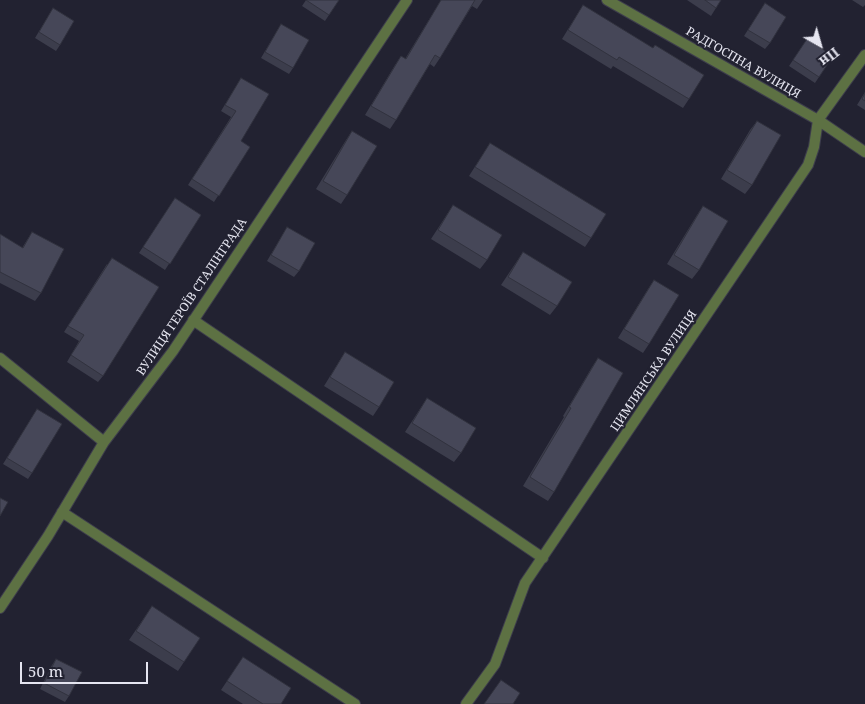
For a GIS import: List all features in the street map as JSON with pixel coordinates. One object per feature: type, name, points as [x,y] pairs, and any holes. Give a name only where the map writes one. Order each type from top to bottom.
[{"type":"street","name":"ВУЛИЦЯ ГЕРОЇВ СТАЛІНГРАДА","points":[[0,608],[62,512],[104,442],[173,351],[407,0]]},
{"type":"street","name":"РАДГОСПНА ВУЛИЦЯ","points":[[607,0],[818,120],[865,152]]},
{"type":"street","name":"ЦИМЛЯНСЬКА ВУЛИЦЯ","points":[[466,704],[496,664],[525,583],[808,164],[814,148],[818,120],[865,54]]},
{"type":"street","points":[[194,320],[543,558]]},
{"type":"street","points":[[0,358],[104,442]]},
{"type":"street","points":[[62,512],[355,704]]},
{"type":"building","points":[[306,0],[339,0],[329,15]]},
{"type":"building","points":[[441,0],[475,0],[440,58],[435,55],[396,120],[371,106],[401,56],[406,59]]},
{"type":"building","points":[[705,0],[721,0],[716,8]]},
{"type":"building","points":[[765,3],[786,17],[770,43],[748,30]]},
{"type":"building","points":[[583,5],[653,48],[655,45],[704,75],[689,99],[619,57],[617,60],[568,30]]},
{"type":"building","points":[[53,8],[74,21],[60,45],[39,32]]},
{"type":"building","points":[[281,24],[309,40],[293,68],[265,52]]},
{"type":"building","points":[[807,39],[833,56],[819,77],[793,60]]},
{"type":"building","points":[[241,78],[269,94],[241,141],[250,147],[219,196],[192,179],[236,111],[225,105]]},
{"type":"building","points":[[757,121],[781,135],[752,185],[727,170]]},
{"type":"building","points":[[352,131],[377,146],[347,195],[323,181]]},
{"type":"building","points":[[490,143],[606,214],[591,238],[475,167]]},
{"type":"building","points":[[175,198],[201,215],[170,264],[143,247]]},
{"type":"building","points":[[453,205],[502,235],[487,260],[438,230]]},
{"type":"building","points":[[703,206],[728,221],[699,270],[674,255]]},
{"type":"building","points":[[287,227],[315,243],[299,271],[271,255]]},
{"type":"building","points":[[32,232],[64,249],[41,293],[0,272],[0,234],[23,248]]},
{"type":"building","points":[[523,252],[572,282],[557,306],[508,277]]},
{"type":"building","points":[[112,258],[159,287],[103,376],[71,355],[84,335],[68,326]]},
{"type":"building","points":[[654,280],[679,295],[649,344],[624,329]]},
{"type":"building","points":[[345,352],[394,382],[379,407],[330,377]]},
{"type":"building","points":[[598,358],[623,373],[554,492],[530,477]]},
{"type":"building","points":[[427,398],[476,428],[461,453],[412,423]]},
{"type":"building","points":[[37,409],[62,424],[32,473],[7,458]]},
{"type":"building","points":[[0,498],[8,502],[0,516]]},
{"type":"building","points":[[152,606],[200,638],[184,662],[136,631]]},
{"type":"building","points":[[243,657],[291,688],[281,704],[263,704],[227,681]]},
{"type":"building","points":[[56,659],[82,672],[69,696],[44,683]]},
{"type":"building","points":[[501,680],[520,693],[513,704],[484,704]]}]
